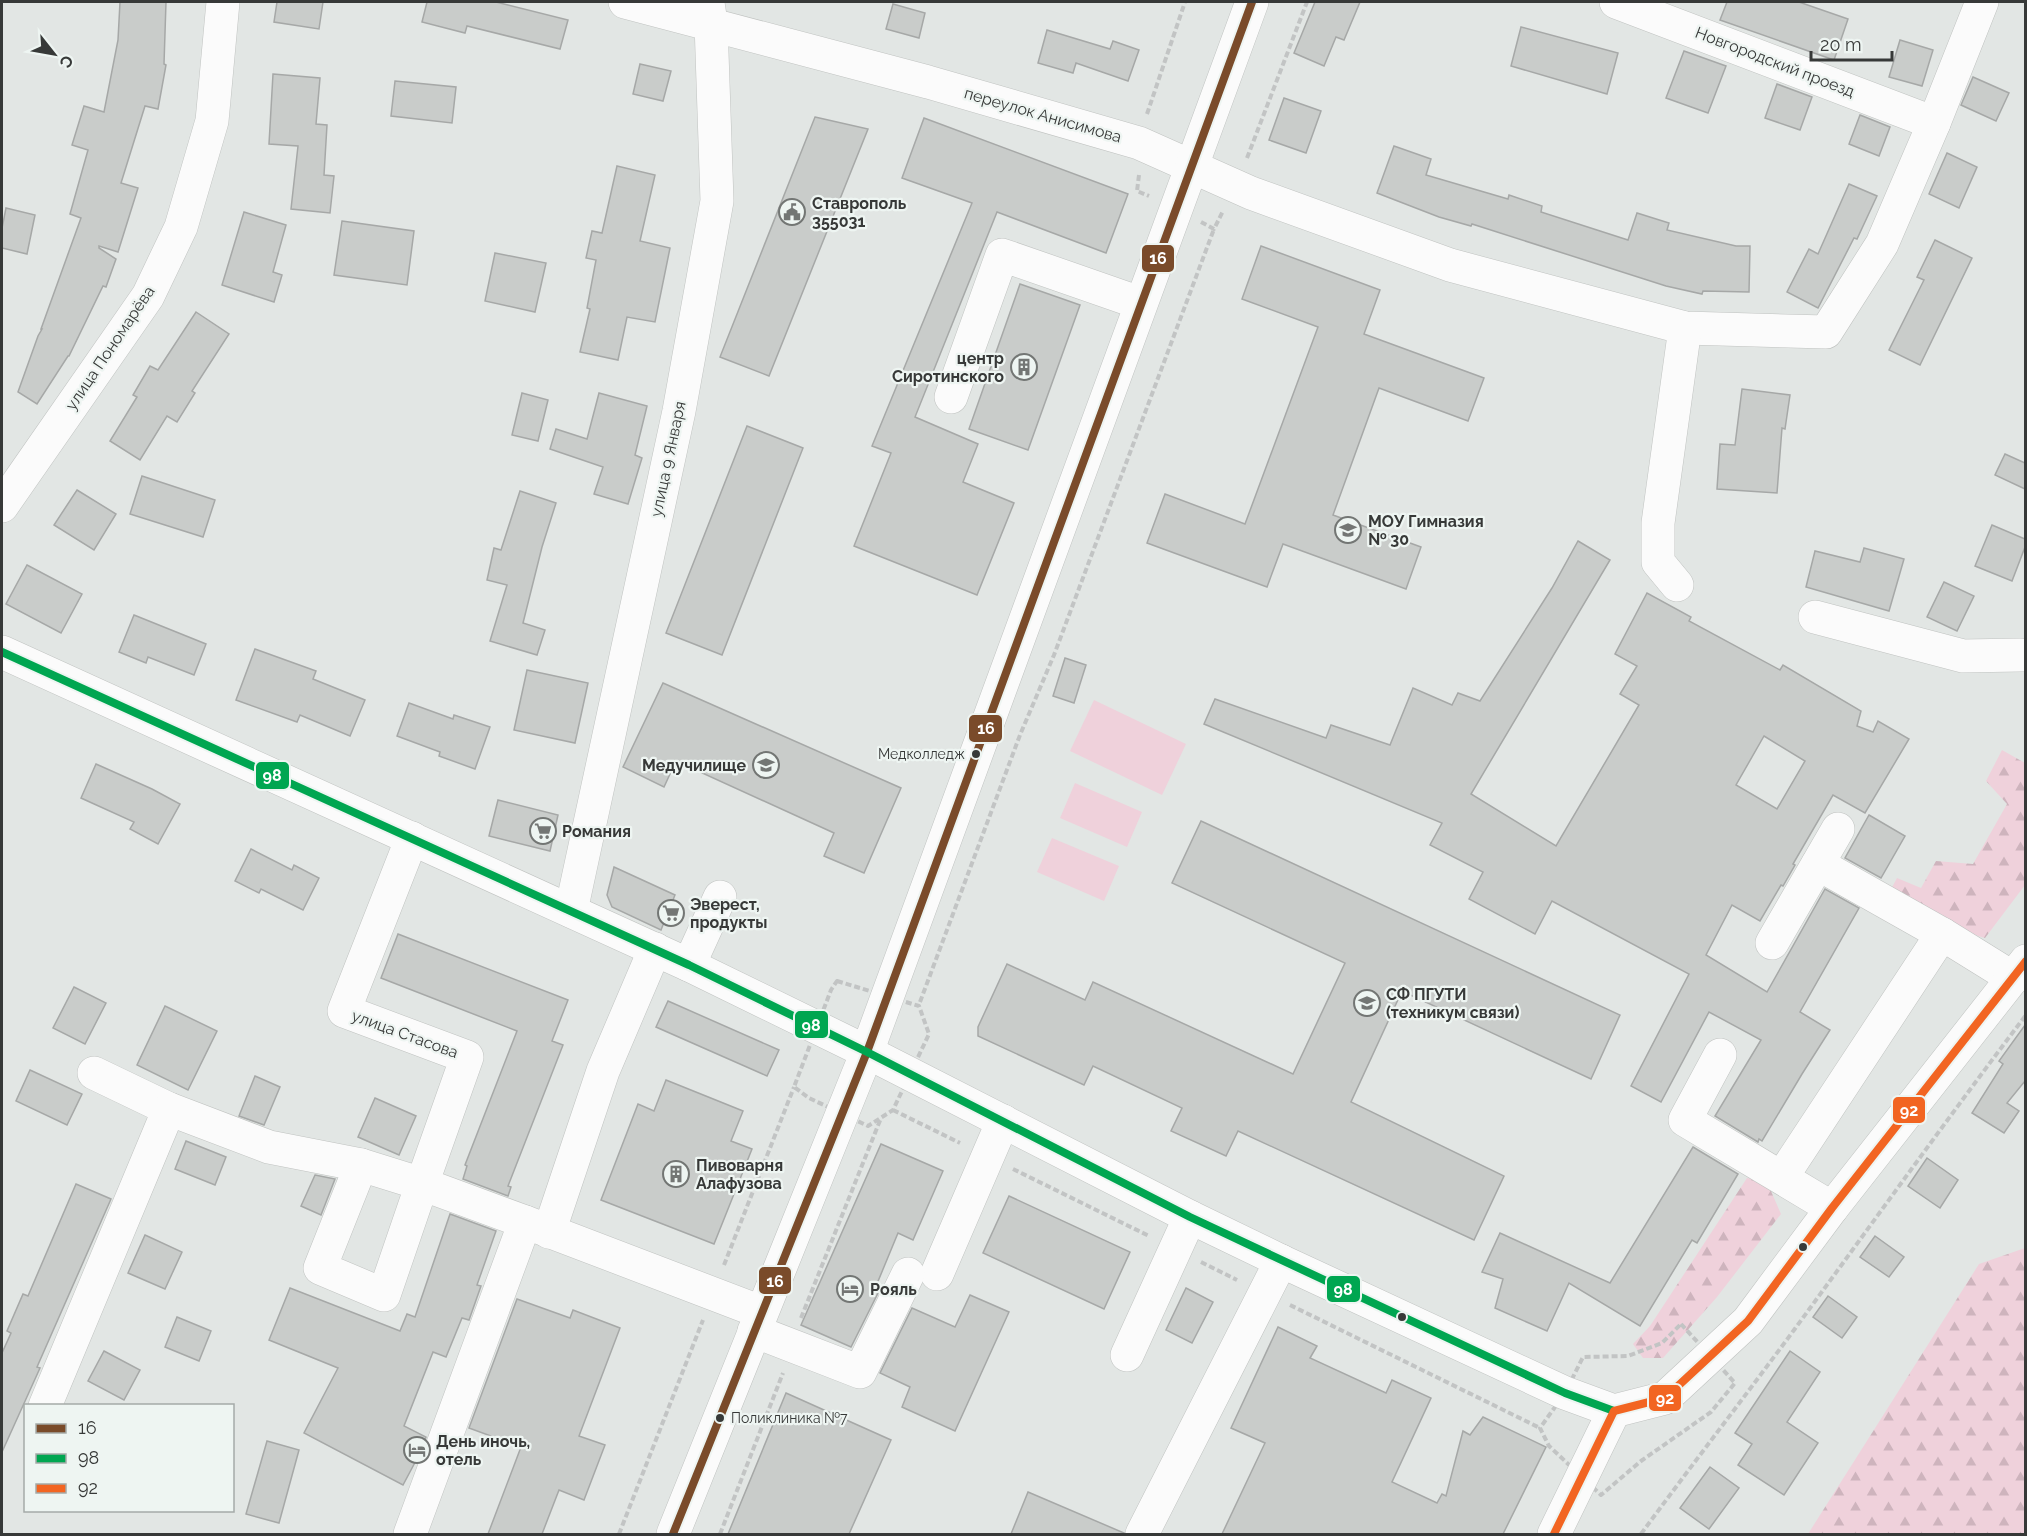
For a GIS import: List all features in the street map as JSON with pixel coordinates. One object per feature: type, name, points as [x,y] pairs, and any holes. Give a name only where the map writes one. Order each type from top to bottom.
[{"type":"street","name":"улица Пономарёва","points":[[2,507],[148,296],[181,227],[212,121],[223,2]]},
{"type":"street","name":"переулок Анисимова","points":[[625,2],[709,12],[928,82],[1128,140],[1251,193],[1449,265],[1685,328],[1826,332],[1882,244],[1934,123]]},
{"type":"street","points":[[673,1534],[867,1052],[1190,165],[1252,2]]},
{"type":"street","name":"Новгородский проезд","points":[[1616,2],[1934,123]]},
{"type":"street","points":[[1934,123],[1982,2]]},
{"type":"street","name":"улица 9 Января","points":[[571,911],[679,411],[717,201],[709,12]]},
{"type":"street","points":[[951,397],[1002,255],[1140,303]]},
{"type":"street","points":[[1677,585],[1658,562],[1658,523],[1685,328]]},
{"type":"street","points":[[1815,617],[1963,656],[2024,658]]},
{"type":"street","points":[[2,652],[689,965],[1281,1261],[1564,1393],[1614,1411],[1665,1398],[1748,1322],[1833,1208],[2019,969],[1942,934],[1818,864]]},
{"type":"street","points":[[1772,943],[1838,829]]},
{"type":"street","name":"улица Стасова","points":[[412,838],[344,1011],[467,1057],[422,1184]]},
{"type":"street","points":[[689,965],[720,897]]},
{"type":"street","points":[[1782,1177],[1942,934]]},
{"type":"street","points":[[410,1534],[655,949]]},
{"type":"street","points":[[1720,1055],[1685,1120],[1833,1208]]},
{"type":"street","points":[[94,1073],[169,1109],[269,1147],[362,1165],[422,1184],[537,1227],[758,1321],[860,1372],[922,1274],[987,1157],[1003,1121]]},
{"type":"street","points":[[46,1404],[169,1109]]},
{"type":"street","points":[[362,1165],[320,1268],[384,1295],[422,1184]]},
{"type":"street","points":[[1127,1355],[1190,1217]]},
{"type":"street","points":[[1142,1534],[1281,1261]]},
{"type":"street","points":[[1554,1534],[1614,1411]]},
{"type":"path","points":[[919,1006],[1214,229]]},
{"type":"path","points":[[1641,1534],[2025,1015]]},
{"type":"path","points":[[893,1110],[1540,1428]]},
{"type":"green space","points":[[1094,700],[1186,744],[1162,795],[1070,751]]},
{"type":"green space","points":[[2002,750],[2025,763],[2025,885],[1985,938],[1948,927],[1890,891],[1897,878],[1921,888],[1936,861],[1973,864],[2007,804],[1986,781]]},
{"type":"green space","points":[[1075,783],[1142,812],[1127,847],[1060,818]]},
{"type":"green space","points":[[1052,838],[1119,866],[1104,901],[1037,872]]},
{"type":"green space","points":[[1747,1178],[1767,1182],[1781,1214],[1717,1297],[1663,1358],[1643,1358],[1633,1344],[1650,1326]]},
{"type":"green space","points":[[2025,1248],[2025,1534],[1808,1534],[1979,1264]]},
{"type":"building","points":[[120,2],[166,2],[164,64],[166,65],[158,109],[145,106],[121,183],[138,188],[118,252],[99,246],[116,259],[106,287],[103,286],[69,356],[37,404],[18,392],[81,218],[70,214],[88,150],[72,145],[84,106],[104,112],[118,40]]},
{"type":"building","points":[[277,2],[323,2],[319,29],[274,22]]},
{"type":"building","points":[[427,2],[496,2],[568,20],[560,49],[467,26],[465,33],[422,22]]},
{"type":"building","points":[[1315,2],[1360,2],[1344,40],[1336,37],[1324,66],[1294,53]]},
{"type":"building","points":[[1727,2],[1799,2],[1848,19],[1834,60],[1720,20]]},
{"type":"building","points":[[893,4],[925,13],[919,38],[886,29]]},
{"type":"building","points":[[1521,27],[1618,53],[1607,94],[1511,66]]},
{"type":"building","points":[[1047,30],[1110,49],[1113,41],[1139,50],[1128,81],[1076,63],[1073,73],[1038,63]]},
{"type":"building","points":[[1900,40],[1933,50],[1922,86],[1889,77]]},
{"type":"building","points":[[1684,51],[1726,66],[1708,113],[1666,98]]},
{"type":"building","points":[[640,64],[671,71],[663,101],[633,94]]},
{"type":"building","points":[[273,74],[320,78],[316,124],[327,125],[324,175],[334,176],[330,213],[291,209],[298,146],[269,144]]},
{"type":"building","points":[[1973,77],[2009,93],[1996,121],[1961,105]]},
{"type":"building","points":[[395,81],[456,87],[452,123],[391,116]]},
{"type":"building","points":[[1777,84],[1812,97],[1800,130],[1765,118]]},
{"type":"building","points":[[1284,98],[1321,111],[1306,153],[1269,140]]},
{"type":"building","points":[[1860,115],[1890,127],[1879,156],[1849,144]]},
{"type":"building","points":[[815,117],[868,129],[769,376],[720,357]]},
{"type":"building","points":[[924,118],[1128,194],[1106,253],[997,212],[915,417],[978,444],[963,482],[1014,503],[977,595],[854,546],[891,453],[872,446],[972,203],[902,178]]},
{"type":"building","points":[[1394,146],[1431,159],[1426,175],[1508,199],[1509,195],[1542,206],[1541,212],[1628,240],[1637,213],[1669,223],[1667,230],[1736,246],[1750,246],[1749,292],[1703,291],[1702,294],[1666,286],[1472,224],[1471,226],[1439,217],[1377,193]]},
{"type":"building","points":[[1947,153],[1977,167],[1959,208],[1929,194]]},
{"type":"building","points":[[617,166],[655,175],[640,241],[670,248],[655,322],[627,317],[618,360],[580,352],[590,309],[587,308],[596,260],[586,258],[592,231],[602,233]]},
{"type":"building","points":[[1849,184],[1877,196],[1857,239],[1854,238],[1818,308],[1787,292],[1809,249],[1818,254]]},
{"type":"building","points":[[6,208],[35,215],[27,254],[2,248],[2,228]]},
{"type":"building","points":[[244,212],[286,225],[273,272],[282,275],[274,302],[222,285]]},
{"type":"building","points":[[342,221],[414,231],[407,285],[334,275]]},
{"type":"building","points":[[1935,240],[1972,258],[1920,365],[1889,350],[1924,280],[1917,277]]},
{"type":"building","points":[[1261,246],[1380,290],[1364,334],[1484,378],[1468,421],[1379,388],[1333,515],[1421,547],[1406,589],[1283,544],[1267,587],[1147,543],[1165,494],[1245,524],[1318,327],[1242,299]]},
{"type":"building","points":[[495,253],[546,263],[535,312],[485,301]]},
{"type":"building","name":"центр Сиротинского","points":[[1020,284],[1080,305],[1028,450],[969,429]]},
{"type":"building","points":[[196,312],[229,334],[192,391],[195,393],[177,422],[167,416],[140,460],[110,441],[137,397],[133,395],[150,366],[158,370]]},
{"type":"building","points":[[1742,389],[1790,395],[1785,429],[1782,428],[1777,493],[1717,489],[1720,444],[1735,445]]},
{"type":"building","points":[[522,393],[548,400],[538,441],[512,435]]},
{"type":"building","points":[[599,393],[647,406],[635,455],[642,458],[628,504],[594,494],[603,467],[550,449],[556,429],[587,439]]},
{"type":"building","points":[[747,426],[803,448],[722,655],[666,633]]},
{"type":"building","points":[[2005,454],[2025,463],[2025,489],[1995,475]]},
{"type":"building","points":[[142,476],[215,500],[203,537],[130,514]]},
{"type":"building","points":[[77,490],[116,514],[94,550],[54,525]]},
{"type":"building","points":[[520,491],[556,503],[542,547],[523,623],[545,630],[537,655],[490,641],[507,585],[487,580],[494,548],[501,550]]},
{"type":"building","points":[[1992,525],[2025,539],[2025,547],[2012,581],[1975,566]]},
{"type":"building","points":[[1578,541],[1610,560],[1471,794],[1556,846],[1639,705],[1620,694],[1637,666],[1615,654],[1647,593],[1691,617],[1689,621],[1780,670],[1783,665],[1861,711],[1857,726],[1873,732],[1878,721],[1909,739],[1865,813],[1833,795],[1793,864],[1795,865],[1783,886],[1781,885],[1760,921],[1732,905],[1706,955],[1767,992],[1825,889],[1859,908],[1800,1012],[1830,1030],[1762,1141],[1759,1139],[1758,1142],[1715,1116],[1761,1040],[1709,1012],[1661,1102],[1631,1086],[1689,974],[1552,901],[1535,934],[1469,899],[1483,872],[1430,845],[1442,823],[1204,724],[1215,699],[1326,738],[1331,725],[1390,745],[1413,688],[1452,705],[1458,693],[1480,701],[1552,588]],"holes":[[[1764,736],[1805,761],[1777,809],[1736,785]]]},
{"type":"building","points":[[1864,548],[1904,559],[1889,611],[1806,587],[1815,551],[1860,562]]},
{"type":"building","points":[[27,565],[82,594],[61,633],[6,604]]},
{"type":"building","points":[[1944,582],[1974,596],[1957,631],[1927,617]]},
{"type":"building","points":[[134,615],[206,644],[194,675],[148,657],[146,663],[119,652]]},
{"type":"building","points":[[255,649],[316,671],[313,679],[365,700],[350,736],[300,715],[297,722],[236,700]]},
{"type":"building","points":[[1065,658],[1086,665],[1074,703],[1053,696]]},
{"type":"building","points":[[527,670],[588,683],[575,743],[514,730]]},
{"type":"building","points":[[663,683],[901,788],[864,873],[824,856],[834,833],[676,761],[664,787],[623,767]]},
{"type":"building","points":[[409,703],[453,719],[454,715],[490,727],[475,769],[439,756],[440,752],[397,736]]},
{"type":"building","points":[[96,764],[180,804],[158,844],[130,829],[134,822],[81,798]]},
{"type":"building","points":[[498,800],[558,815],[550,851],[489,836]]},
{"type":"building","points":[[1869,815],[1905,836],[1881,878],[1845,858]]},
{"type":"building","points":[[1201,821],[1620,1015],[1591,1079],[1402,991],[1351,1102],[1504,1176],[1474,1240],[1238,1131],[1226,1156],[1171,1131],[1182,1108],[1093,1066],[1084,1085],[978,1036],[978,1027],[1007,964],[1085,1000],[1093,982],[1293,1074],[1345,963],[1172,883]]},
{"type":"building","points":[[251,849],[292,870],[294,865],[319,878],[303,910],[261,889],[259,893],[235,881]]},
{"type":"building","points":[[614,867],[675,895],[661,930],[612,907],[607,895]]},
{"type":"building","points":[[398,934],[568,1000],[552,1041],[563,1045],[508,1186],[511,1187],[508,1196],[463,1179],[467,1166],[465,1165],[517,1031],[381,978]]},
{"type":"building","points":[[74,987],[106,1003],[85,1044],[53,1028]]},
{"type":"building","points":[[668,1001],[779,1050],[767,1076],[656,1027]]},
{"type":"building","points":[[165,1006],[217,1031],[188,1090],[137,1065]]},
{"type":"building","points":[[2025,1025],[2025,1081],[2007,1103],[2019,1111],[2004,1133],[1972,1113],[2003,1064],[1999,1061]]},
{"type":"building","points":[[30,1070],[82,1094],[67,1125],[16,1101]]},
{"type":"building","points":[[255,1076],[280,1087],[264,1125],[239,1116]]},
{"type":"building","name":"Пивоварня Алафузова","points":[[666,1080],[743,1111],[731,1141],[752,1149],[714,1244],[601,1200],[638,1104],[654,1111]]},
{"type":"building","points":[[375,1098],[416,1116],[399,1155],[358,1137]]},
{"type":"building","points":[[186,1141],[226,1157],[215,1185],[175,1169]]},
{"type":"building","points":[[881,1144],[943,1171],[913,1240],[898,1233],[874,1291],[878,1293],[851,1347],[801,1325]]},
{"type":"building","points":[[1693,1147],[1738,1174],[1697,1243],[1692,1240],[1640,1326],[1569,1283],[1547,1331],[1495,1308],[1503,1279],[1482,1272],[1500,1233],[1610,1283]]},
{"type":"building","points":[[1927,1158],[1958,1180],[1940,1208],[1908,1186]]},
{"type":"building","points":[[315,1175],[335,1179],[321,1215],[301,1206]]},
{"type":"building","points":[[76,1184],[111,1199],[2,1452],[2,1353],[11,1333],[7,1331],[23,1294],[28,1296]]},
{"type":"building","points":[[1009,1196],[1130,1252],[1104,1309],[983,1253]]},
{"type":"building","points":[[450,1214],[496,1231],[477,1285],[481,1286],[469,1320],[462,1318],[446,1357],[433,1352],[404,1426],[426,1437],[403,1485],[304,1433],[338,1368],[269,1340],[290,1288],[400,1331],[407,1314],[415,1317]]},
{"type":"building","points":[[145,1235],[182,1252],[165,1289],[128,1273]]},
{"type":"building","points":[[1875,1236],[1904,1257],[1889,1277],[1860,1257]]},
{"type":"building","points":[[1186,1288],[1213,1302],[1192,1343],[1166,1330]]},
{"type":"building","points":[[970,1295],[1009,1312],[955,1431],[902,1407],[910,1387],[880,1373],[912,1308],[955,1327]]},
{"type":"building","points":[[1828,1296],[1857,1317],[1842,1338],[1813,1317]]},
{"type":"building","points":[[517,1299],[570,1318],[573,1310],[620,1328],[579,1436],[605,1445],[584,1500],[559,1490],[542,1534],[488,1534],[521,1447],[469,1428]]},
{"type":"building","points":[[177,1317],[211,1331],[199,1361],[165,1347]]},
{"type":"building","points":[[1278,1327],[1317,1346],[1310,1358],[1386,1393],[1392,1380],[1431,1398],[1392,1482],[1437,1503],[1442,1494],[1446,1496],[1463,1431],[1470,1435],[1483,1417],[1546,1447],[1503,1534],[1222,1534],[1265,1443],[1231,1428]]},
{"type":"building","points":[[104,1351],[140,1370],[124,1400],[88,1381]]},
{"type":"building","points":[[1790,1351],[1820,1372],[1787,1422],[1818,1443],[1784,1495],[1738,1465],[1752,1444],[1735,1433]]},
{"type":"building","points":[[786,1393],[891,1440],[849,1534],[728,1534]]},
{"type":"building","points":[[267,1441],[299,1450],[279,1523],[246,1514]]},
{"type":"building","points":[[1710,1467],[1739,1488],[1709,1529],[1680,1508]]},
{"type":"building","points":[[1028,1492],[1124,1533],[1011,1534]]},
{"type":"transit line","name":"16","points":[[673,1534],[867,1052],[1252,2]]},
{"type":"transit line","name":"98","points":[[2,652],[689,965],[867,1052],[1190,1217],[1565,1393],[1614,1411]]},
{"type":"transit line","name":"92","points":[[1554,1534],[1614,1411],[1665,1398],[1748,1321],[1832,1208],[2026,961]]},
{"type":"place","name":"Ставрополь 355031","points":[[792,212]]},
{"type":"place","name":"центр Сиротинского","points":[[1024,367]]},
{"type":"place","name":"МОУ Гимназия № 30","points":[[1348,530]]},
{"type":"place","name":"Медколледж","points":[[976,754]]},
{"type":"place","name":"Медучилище","points":[[766,765]]},
{"type":"place","name":"Романия","points":[[543,831]]},
{"type":"place","name":"Эверест, продукты","points":[[671,913]]},
{"type":"place","name":"СФ ПГУТИ (техникум связи)","points":[[1367,1003]]},
{"type":"place","name":"Пивоварня Алафузова","points":[[676,1174]]},
{"type":"place","name":"Рояль","points":[[850,1289]]},
{"type":"place","name":"Поликлиника №7","points":[[720,1418]]},
{"type":"place","name":"День иночь, отель","points":[[417,1450]]}]
